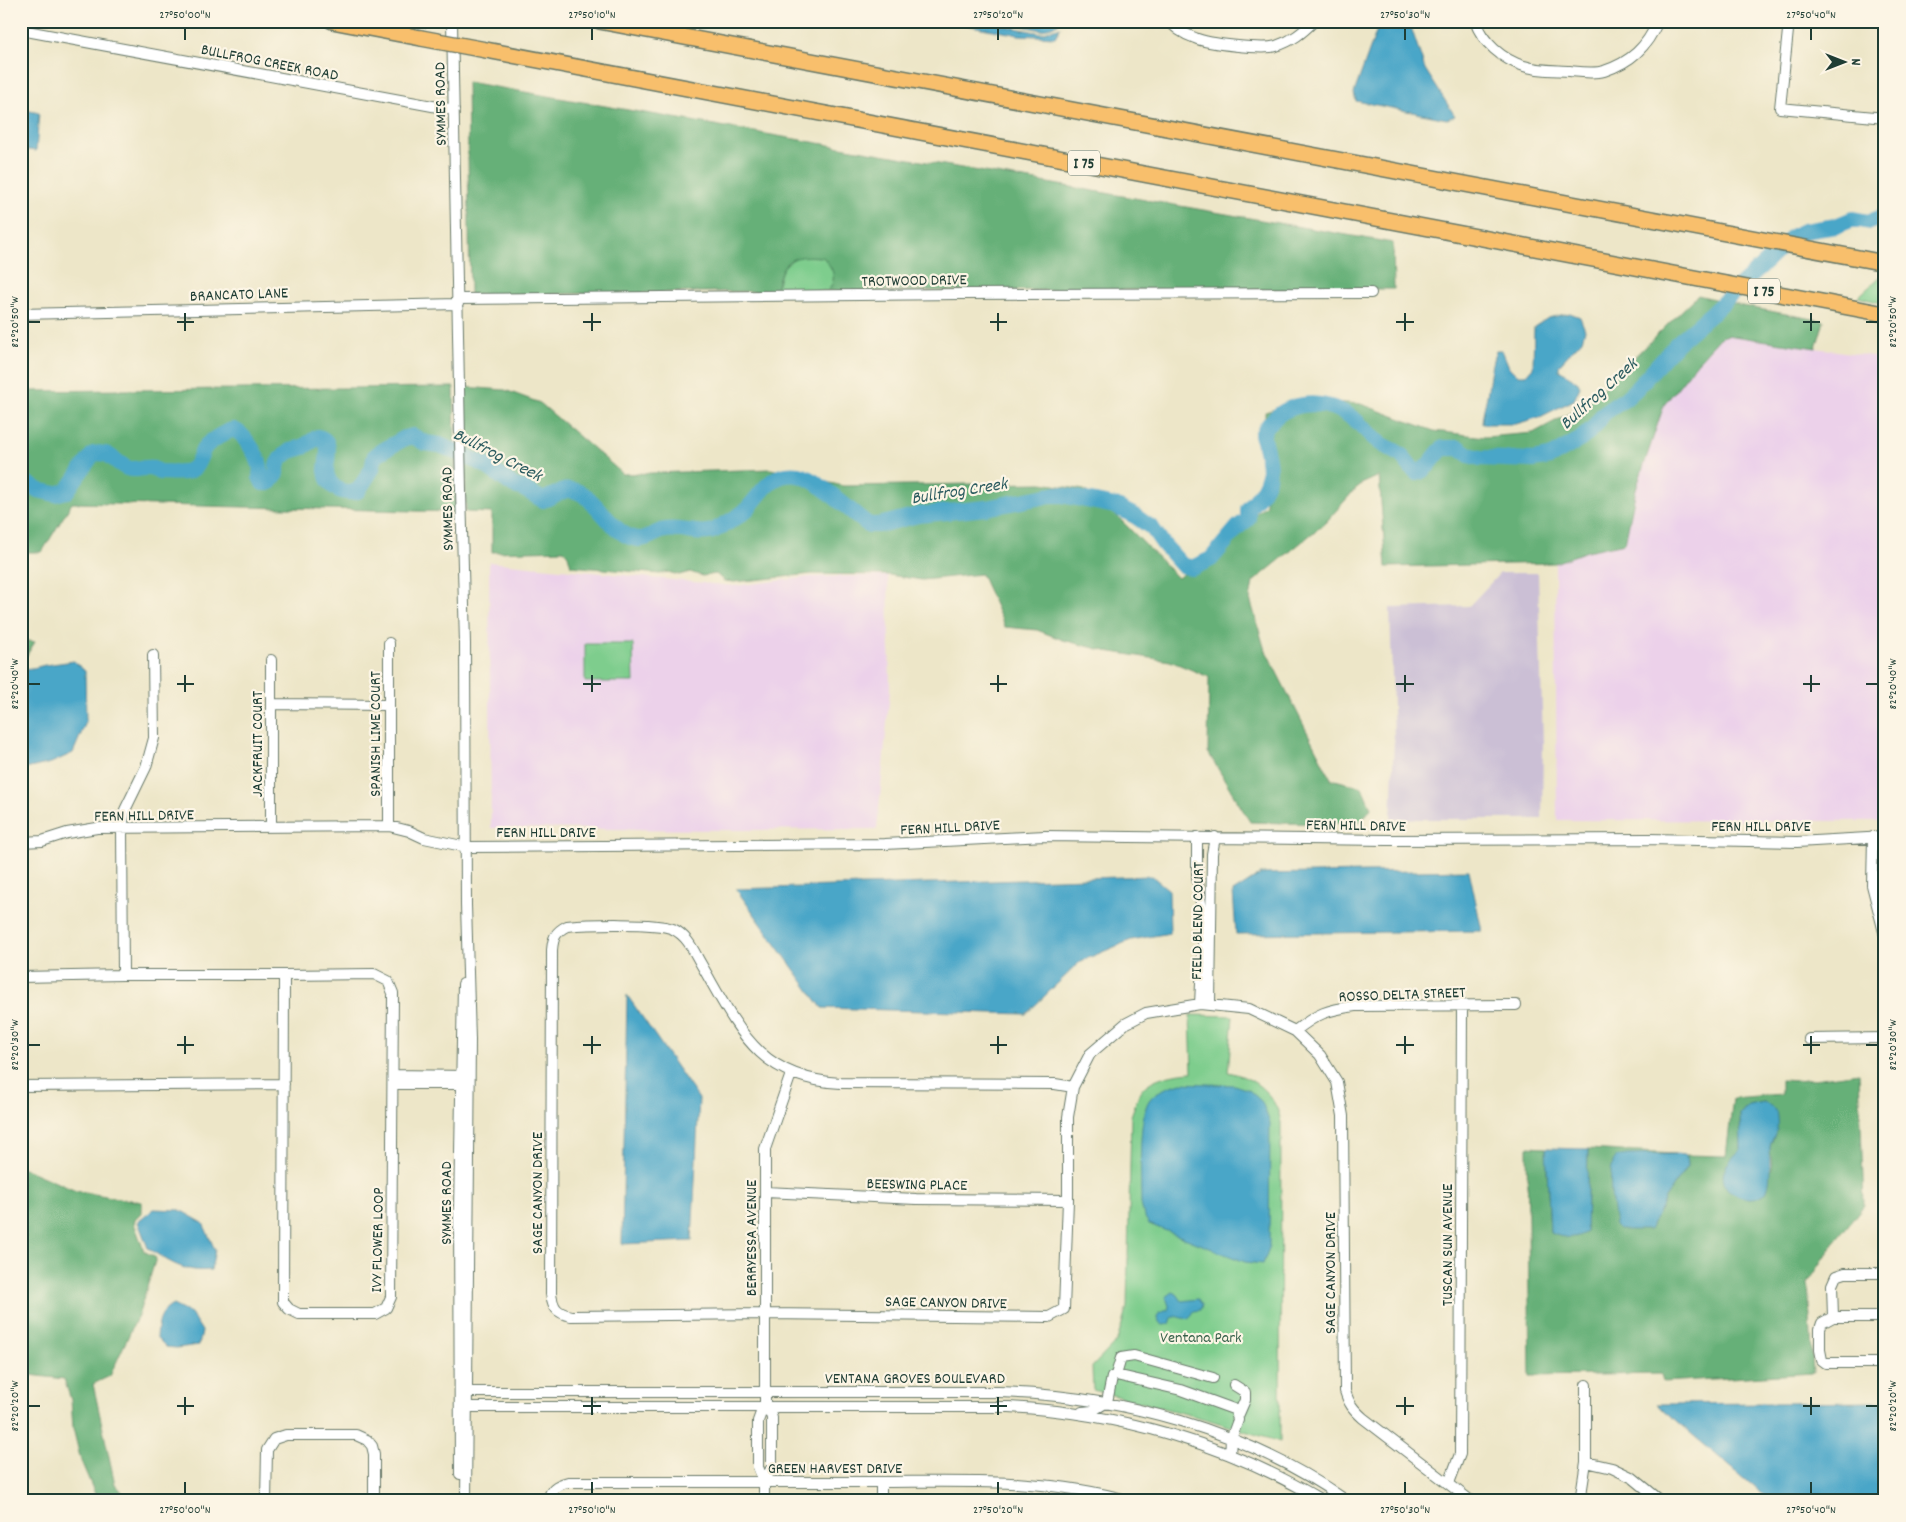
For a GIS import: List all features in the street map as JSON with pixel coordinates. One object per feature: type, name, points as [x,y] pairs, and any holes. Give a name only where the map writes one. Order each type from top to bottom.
[{"type":"highway","name":"I 75","points":[[332,21],[1885,314]]},
{"type":"highway","points":[[599,21],[1885,263]]},
{"type":"street","name":"SYMMES ROAD","points":[[452,21],[465,644],[467,847],[464,1392],[466,1501]]},
{"type":"street","points":[[1170,21],[1173,26],[1196,39],[1251,48],[1274,47],[1298,36],[1314,21]]},
{"type":"street","points":[[1475,21],[1482,35],[1493,48],[1523,66],[1541,69],[1602,72],[1631,57],[1643,48],[1652,36],[1658,21]]},
{"type":"street","points":[[1790,21],[1780,108],[1885,118]]},
{"type":"street","name":"BULLFROG CREEK ROAD","points":[[21,30],[454,110]]},
{"type":"street","name":"TROTWOOD DRIVE","points":[[457,302],[962,294],[1371,293]]},
{"type":"street","name":"BRANCATO LANE","points":[[21,314],[457,302]]},
{"type":"street","name":"SPANISH LIME COURT","points":[[389,642],[389,826]]},
{"type":"street","points":[[123,975],[122,828],[126,810],[146,767],[154,738],[153,655]]},
{"type":"street","name":"JACKFRUIT COURT","points":[[271,660],[271,827]]},
{"type":"street","points":[[271,704],[389,705]]},
{"type":"street","name":"FERN HILL DRIVE","points":[[21,842],[42,841],[66,833],[97,828],[389,826],[409,831],[424,838],[467,847],[885,844],[1046,836],[1388,840],[1649,838],[1797,842],[1885,837]]},
{"type":"street","name":"FIELD BLEND COURT","points":[[1197,837],[1197,877],[1204,923],[1205,1005]]},
{"type":"street","name":"FIELD BLEND COURT","points":[[1205,1005],[1212,854],[1215,837]]},
{"type":"street","points":[[1872,837],[1872,885],[1882,915],[1885,936]]},
{"type":"street","name":"SAGE CANYON DRIVE","points":[[1072,1087],[1055,1084],[841,1084],[814,1081],[791,1074],[764,1056],[744,1036],[688,941],[675,930],[656,926],[567,926],[559,930],[555,935],[552,950],[551,1294],[555,1309],[561,1314],[571,1316],[766,1314],[1049,1317],[1064,1309],[1068,1200],[1068,1117],[1072,1087],[1090,1054],[1125,1024],[1146,1013],[1205,1005],[1249,1009],[1295,1031],[1320,1055],[1336,1082],[1343,1116],[1345,1391],[1351,1408],[1471,1501]]},
{"type":"street","name":"IVY FLOWER LOOP","points":[[21,977],[374,974],[388,981],[393,992],[391,1298],[386,1308],[375,1314],[299,1314],[289,1309],[283,1302],[284,975]]},
{"type":"street","name":"TUSCAN SUN AVENUE","points":[[1449,1483],[1460,1454],[1462,1005]]},
{"type":"street","name":"ROSSO DELTA STREET","points":[[1295,1031],[1312,1018],[1329,1010],[1355,1006],[1516,1005]]},
{"type":"street","points":[[1809,1039],[1885,1038]]},
{"type":"street","name":"BERRYESSA AVENUE","points":[[764,1501],[764,1482],[758,1467],[758,1421],[765,1407],[764,1149],[791,1074]]},
{"type":"street","points":[[393,1080],[465,1080]]},
{"type":"street","points":[[21,1086],[284,1084]]},
{"type":"street","name":"BEESWING PLACE","points":[[765,1192],[916,1199],[1068,1200]]},
{"type":"street","points":[[1833,1317],[1832,1285],[1836,1276],[1845,1273],[1885,1273]]},
{"type":"street","points":[[1885,1317],[1833,1317],[1828,1318],[1820,1326],[1822,1360],[1830,1363],[1885,1363]]},
{"type":"street","points":[[1071,1413],[1092,1411],[1100,1408],[1107,1402],[1112,1377],[1116,1375],[1120,1358],[1134,1356],[1213,1378]]},
{"type":"street","points":[[1116,1375],[1181,1390],[1236,1410],[1238,1416]]},
{"type":"street","points":[[1230,1455],[1231,1439],[1245,1400],[1245,1392],[1234,1385]]},
{"type":"street","points":[[1580,1501],[1586,1462],[1586,1385]]},
{"type":"street","name":"VENTANA GROVES BOULEVARD","points":[[464,1392],[605,1390],[999,1392],[1053,1394],[1107,1402],[1157,1414],[1231,1439],[1286,1463],[1329,1488],[1347,1501]]},
{"type":"street","name":"SYMMES ROAD","points":[[460,1501],[464,1407]]},
{"type":"street","name":"VENTANA GROVES BOULEVARD","points":[[464,1407],[1009,1407],[1071,1413],[1160,1431],[1230,1455],[1268,1472],[1323,1501]]},
{"type":"street","points":[[266,1501],[266,1450],[274,1439],[286,1435],[362,1436],[372,1446],[374,1454],[374,1501]]},
{"type":"street","points":[[1586,1462],[1612,1468],[1632,1478],[1661,1501]]},
{"type":"street","name":"GREEN HARVEST DRIVE","points":[[548,1501],[553,1488],[568,1482],[1015,1483],[1080,1496],[1130,1501]]},
{"type":"street","points":[[880,1482],[881,1501]]},
{"type":"shaded area","points":[[1726,335],[1885,358],[1885,821],[1557,820],[1555,563],[1587,551],[1625,543],[1636,489],[1664,404],[1697,363],[1720,338]]},
{"type":"shaded area","points":[[489,562],[734,586],[811,577],[888,576],[890,690],[877,829],[491,828]]},
{"type":"shaded area","points":[[1500,573],[1538,573],[1543,743],[1542,819],[1391,819],[1394,741],[1390,608],[1469,606]]},
{"type":"green space","points":[[467,82],[1393,243],[1394,289],[828,291],[833,281],[832,269],[823,257],[811,256],[799,257],[788,262],[781,272],[775,291],[470,295]]},
{"type":"green space","points":[[798,256],[823,257],[833,273],[833,281],[828,291],[775,291],[783,268]]},
{"type":"green space","points":[[1882,275],[1885,276],[1885,304],[1858,297]]},
{"type":"green space","points":[[1698,295],[1742,306],[1824,321],[1816,348],[1726,335],[1720,338],[1697,363],[1664,405],[1636,489],[1625,543],[1587,551],[1555,563],[1386,567],[1379,476],[1359,485],[1326,522],[1253,582],[1250,599],[1264,647],[1331,779],[1362,787],[1371,808],[1361,822],[1323,824],[1250,822],[1208,752],[1209,677],[1170,661],[1106,651],[1063,640],[1037,630],[1005,627],[981,574],[922,580],[889,575],[812,574],[734,582],[724,581],[716,574],[702,576],[690,572],[679,575],[668,572],[660,574],[571,566],[568,555],[564,550],[492,552],[492,513],[466,512],[464,387],[505,390],[540,403],[623,474],[771,469],[843,486],[1042,483],[1084,490],[1118,517],[1178,578],[1266,505],[1265,412],[1289,405],[1316,401],[1361,404],[1434,431],[1485,437],[1533,433],[1585,405]]},
{"type":"green space","points":[[454,387],[456,512],[72,503],[42,552],[21,552],[21,391]]},
{"type":"green space","points":[[21,640],[35,642],[21,664]]},
{"type":"green space","points":[[585,644],[633,644],[634,682],[585,682]]},
{"type":"green space","name":"Ventana Park","points":[[1190,1015],[1233,1016],[1228,1072],[1247,1078],[1263,1089],[1275,1104],[1279,1113],[1281,1123],[1280,1442],[1209,1420],[1093,1390],[1092,1367],[1117,1341],[1127,1307],[1131,1116],[1143,1088],[1162,1077],[1192,1072]]},
{"type":"green space","points":[[1859,1073],[1864,1205],[1834,1243],[1808,1283],[1813,1373],[1663,1382],[1661,1374],[1530,1376],[1527,1147],[1546,1148],[1550,1232],[1586,1232],[1588,1149],[1675,1154],[1627,1155],[1650,1230],[1665,1198],[1687,1166],[1686,1155],[1726,1156],[1733,1098],[1781,1094],[1781,1080],[1798,1081]],"holes":[[[1764,1102],[1777,1130],[1770,1146],[1772,1169],[1725,1171],[1733,1157],[1741,1149],[1740,1114],[1748,1105]]]},
{"type":"green space","points":[[21,1167],[76,1191],[142,1202],[142,1213],[134,1223],[144,1251],[156,1258],[139,1313],[110,1376],[93,1384],[115,1484],[130,1501],[98,1501],[81,1461],[73,1428],[71,1400],[64,1379],[30,1375],[21,1376]]},
{"type":"water","points":[[945,21],[979,21],[1041,33],[1061,27],[1055,37],[1019,35]]},
{"type":"water","points":[[999,21],[1060,21],[1058,24],[1042,30]]},
{"type":"water","points":[[1380,21],[1409,21],[1425,69],[1455,116],[1447,119],[1356,101],[1354,93]]},
{"type":"water","points":[[21,109],[39,113],[36,151],[21,149]]},
{"type":"water","points":[[1570,313],[1580,317],[1585,330],[1582,340],[1559,365],[1559,370],[1577,381],[1580,387],[1574,400],[1540,417],[1516,424],[1482,424],[1491,368],[1496,350],[1502,350],[1509,367],[1517,375],[1526,375],[1533,367],[1534,327],[1548,318]]},
{"type":"water","points":[[74,661],[85,671],[86,722],[73,753],[51,763],[21,770],[21,671]]},
{"type":"water","points":[[1469,870],[1482,931],[1236,934],[1233,892],[1261,874]]},
{"type":"water","points":[[1152,876],[1169,890],[1170,933],[1131,940],[1081,961],[1026,1014],[822,1008],[736,889]]},
{"type":"water","points":[[627,995],[699,1099],[692,1241],[622,1244]]},
{"type":"water","points":[[1181,1083],[1234,1085],[1249,1090],[1262,1102],[1270,1123],[1269,1248],[1263,1264],[1245,1262],[1149,1224],[1144,1216],[1141,1204],[1141,1133],[1146,1107],[1156,1093]]},
{"type":"water","points":[[1764,1102],[1776,1110],[1777,1120],[1777,1130],[1770,1146],[1769,1185],[1767,1191],[1758,1197],[1748,1198],[1734,1193],[1726,1186],[1723,1172],[1729,1161],[1741,1149],[1740,1114],[1748,1105]]},
{"type":"water","points":[[1546,1148],[1588,1149],[1586,1232],[1577,1236],[1564,1237],[1550,1233]]},
{"type":"water","points":[[1686,1155],[1687,1166],[1665,1198],[1650,1230],[1619,1230],[1615,1226],[1611,1191],[1612,1165],[1615,1157]]},
{"type":"water","points":[[154,1209],[180,1210],[203,1223],[215,1250],[211,1270],[185,1268],[170,1262],[148,1248],[138,1222]]},
{"type":"water","points":[[1173,1292],[1182,1301],[1198,1299],[1202,1305],[1200,1310],[1194,1311],[1188,1318],[1175,1316],[1170,1324],[1163,1325],[1159,1322],[1159,1313],[1168,1310],[1169,1306],[1166,1297]]},
{"type":"water","points":[[173,1305],[191,1314],[202,1331],[199,1345],[176,1348],[166,1347],[157,1338],[160,1318]]},
{"type":"water","points":[[1885,1402],[1885,1501],[1771,1501],[1656,1404]]},
{"type":"waterway","name":"Bullfrog Creek","points":[[21,480],[38,490],[55,494],[67,491],[93,454],[99,453],[108,455],[130,469],[150,468],[160,472],[189,471],[198,463],[207,445],[223,434],[234,430],[242,435],[253,451],[259,462],[260,477],[263,483],[269,483],[277,473],[277,465],[281,458],[290,451],[303,447],[318,437],[323,439],[328,446],[326,471],[330,482],[337,489],[352,492],[358,491],[372,469],[375,455],[405,438],[413,436],[425,443],[440,445],[485,465],[514,486],[522,488],[543,500],[568,490],[577,491],[594,504],[619,530],[628,536],[638,539],[672,529],[703,533],[715,530],[744,512],[772,481],[779,477],[798,475],[815,482],[869,525],[879,525],[918,515],[986,508],[1057,494],[1115,506],[1135,516],[1152,528],[1182,565],[1192,568],[1211,559],[1238,527],[1248,519],[1248,509],[1263,491],[1269,475],[1268,458],[1262,435],[1270,423],[1280,414],[1291,408],[1316,404],[1342,412],[1354,419],[1382,444],[1400,454],[1417,473],[1428,466],[1443,448],[1459,448],[1469,455],[1480,458],[1533,460],[1550,457],[1581,439],[1594,427],[1604,413],[1636,389],[1677,343],[1713,312],[1792,237],[1804,231],[1836,226],[1853,219],[1869,222],[1885,216]]}]
